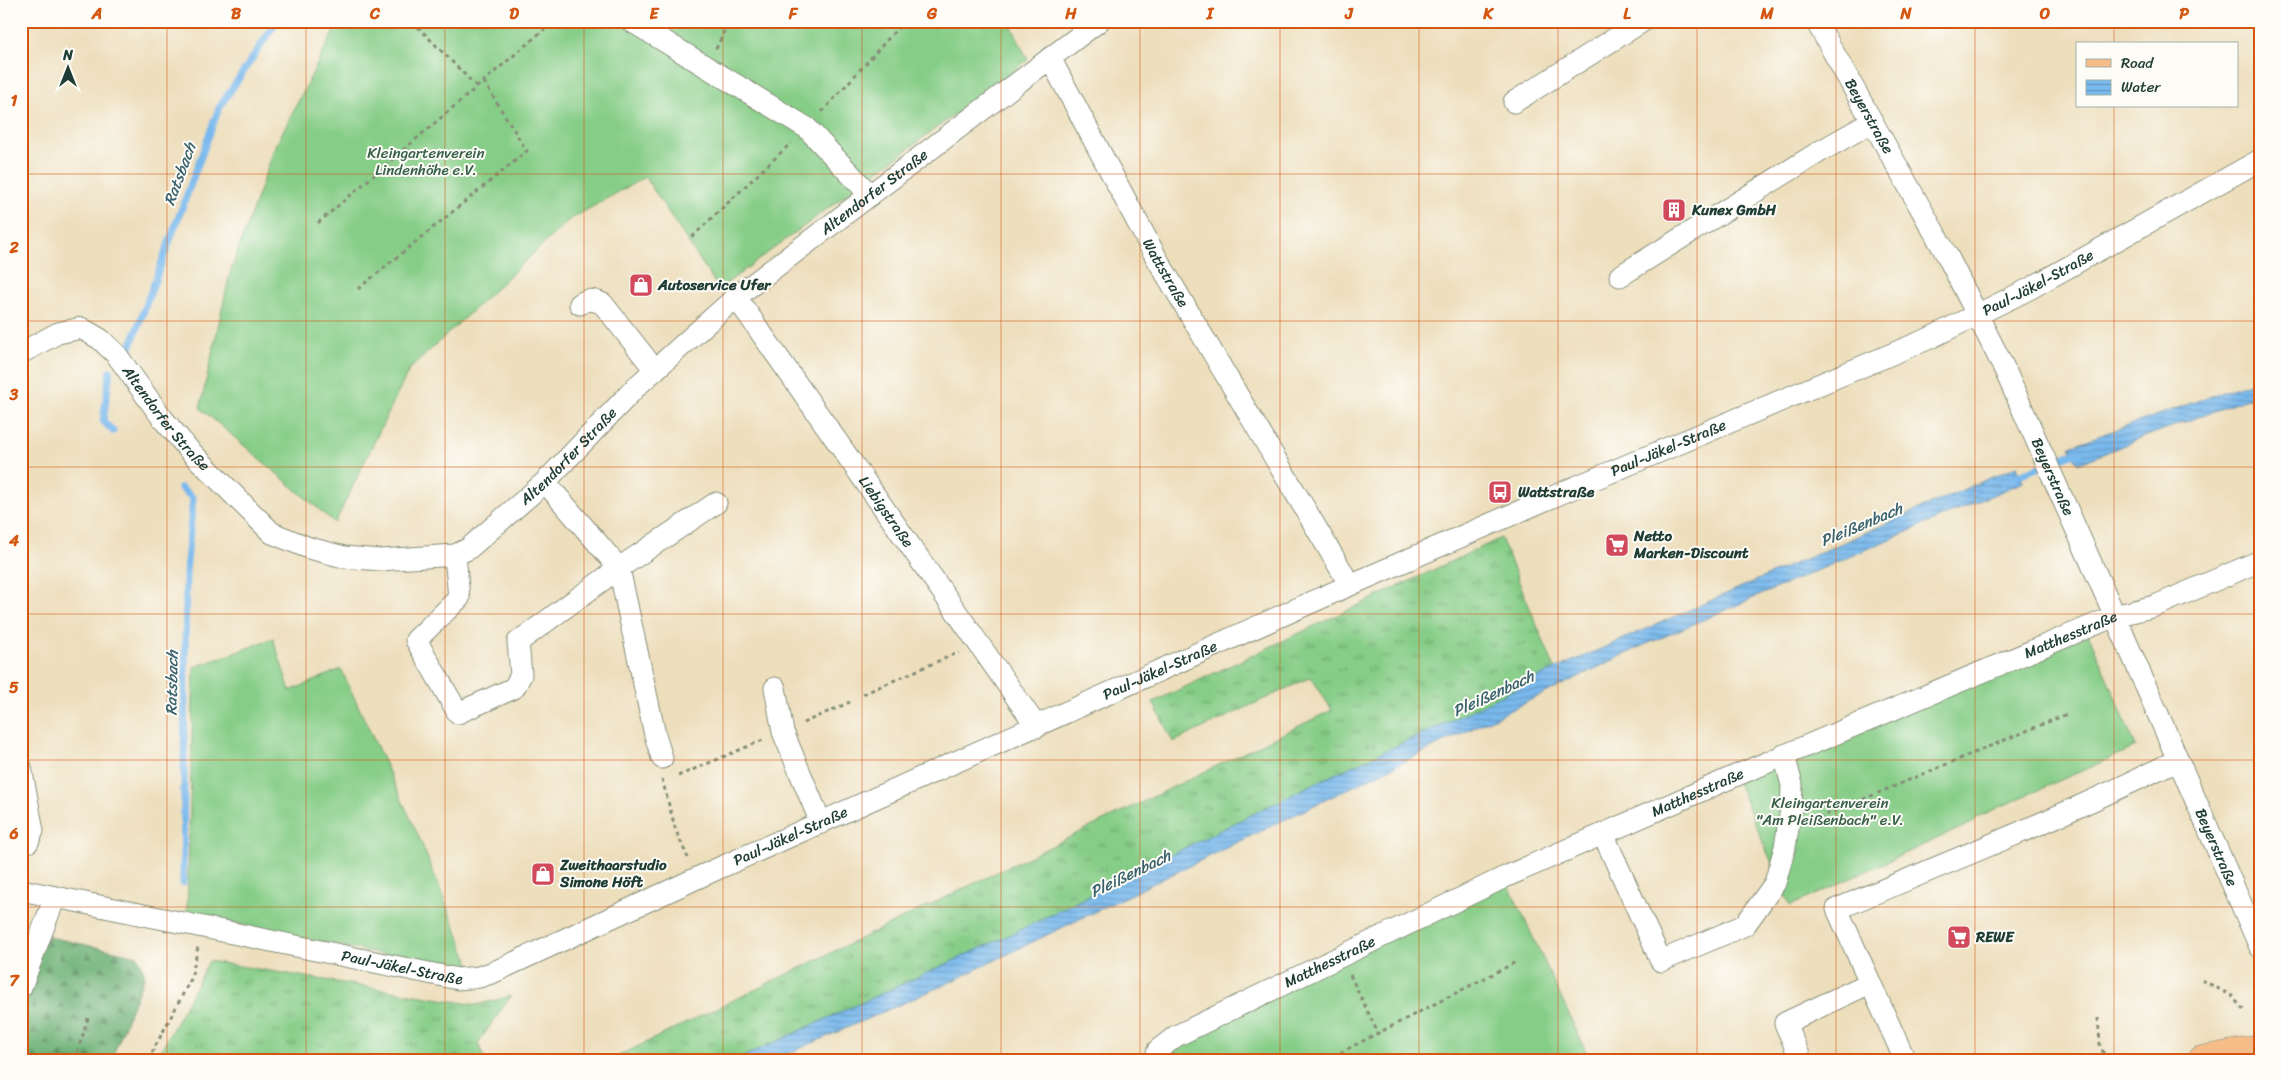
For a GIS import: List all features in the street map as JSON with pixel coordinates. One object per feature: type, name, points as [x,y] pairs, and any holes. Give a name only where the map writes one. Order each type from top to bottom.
[{"type":"main road","points":[[2202,1060],[2260,1049]]},
{"type":"street","points":[[631,21],[807,128],[870,195]]},
{"type":"street","name":"Altendorfer Straße","points":[[21,353],[58,333],[81,328],[100,338],[116,354],[163,419],[190,451],[272,533],[309,548],[344,557],[380,560],[455,555],[468,549],[545,482],[655,370],[736,297],[1099,21]]},
{"type":"street","points":[[1514,102],[1643,21]]},
{"type":"street","name":"Beyerstraße","points":[[1816,21],[1948,257],[2024,411],[2041,454],[2115,616],[2260,947]]},
{"type":"street","name":"Wattstraße","points":[[1050,58],[1156,257],[1350,585]]},
{"type":"street","points":[[1620,276],[1819,152],[1872,122]]},
{"type":"street","name":"Paul-Jäkel-Straße","points":[[21,890],[458,979],[479,976],[500,969],[1350,585],[1557,494],[1930,338],[2029,289],[2260,160]]},
{"type":"street","name":"Liebigstraße","points":[[736,297],[1036,727]]},
{"type":"street","points":[[580,304],[585,300],[594,300],[603,304],[655,370]]},
{"type":"street","points":[[545,482],[619,568],[655,735],[662,758]]},
{"type":"street","points":[[455,555],[460,598],[416,640],[458,713],[514,688],[521,675],[518,642],[619,568],[716,503]]},
{"type":"street","name":"Matthesstraße","points":[[1155,1060],[1158,1050],[1176,1036],[1505,877],[1784,755],[2115,616],[2154,606],[2260,561]]},
{"type":"street","points":[[775,688],[783,732],[821,823]]},
{"type":"street","points":[[1603,834],[1661,961],[1745,925],[1775,883],[1787,831],[1792,785],[1784,755]]},
{"type":"street","points":[[1905,1060],[1837,908],[2014,835],[2123,787],[2177,760]]},
{"type":"street","points":[[21,767],[33,831],[28,842],[21,844]]},
{"type":"street","points":[[21,987],[55,897]]},
{"type":"street","points":[[1801,1060],[1785,1023],[1870,983]]},
{"type":"path","points":[[412,21],[477,87]]},
{"type":"path","points":[[318,223],[554,21]]},
{"type":"path","points":[[707,67],[729,21]]},
{"type":"path","points":[[692,237],[807,128],[904,21]]},
{"type":"path","points":[[358,289],[527,151],[484,82]]},
{"type":"path","points":[[863,694],[978,643]]},
{"type":"path","points":[[1787,831],[2067,714]]},
{"type":"path","points":[[662,758],[662,779],[676,831],[685,850]]},
{"type":"path","points":[[148,1060],[191,979],[201,927]]},
{"type":"path","points":[[1341,956],[1378,1033]]},
{"type":"path","points":[[1326,1060],[1518,961]]},
{"type":"path","points":[[2202,980],[2232,996],[2245,1012]]},
{"type":"path","points":[[75,1060],[89,1015]]},
{"type":"path","points":[[2098,1018],[2100,1044],[2106,1060]]},
{"type":"green space","name":"Kleingartenverein Lindenhöhe e.V.","points":[[339,21],[1009,21],[1028,60],[719,289],[645,177],[569,220],[409,370],[335,523],[200,408],[230,273],[275,147]]},
{"type":"green space","points":[[1501,538],[1555,669],[1446,723],[1309,786],[1012,934],[736,1060],[610,1060],[1332,710],[1311,677],[1173,742],[1153,702]]},
{"type":"green space","name":"Kleingartenverein \"Am Pleißenbach\" e.V.","points":[[2086,628],[2136,747],[1977,817],[1974,822],[1790,906],[1735,776]]},
{"type":"green space","points":[[273,638],[290,691],[341,669],[419,837],[474,974],[187,913],[194,667]]},
{"type":"green space","points":[[1505,877],[1590,1060],[1155,1060],[1158,1050]]},
{"type":"green space","points":[[21,931],[138,956],[145,975],[111,1060],[21,1060]]},
{"type":"green space","points":[[209,961],[477,1005],[511,996],[478,1043],[485,1060],[156,1060]]},
{"type":"water","points":[[2260,379],[2260,394],[2144,437],[2078,464],[2070,446]]},
{"type":"water","points":[[2017,466],[2023,482],[1642,646],[944,985],[774,1060],[736,1060],[1012,934],[1309,786],[1446,723],[1555,669]]},
{"type":"waterway","name":"Ratsbach","points":[[130,348],[219,108],[277,21]]},
{"type":"waterway","name":"Ratsbach","points":[[110,371],[103,421],[113,431]]},
{"type":"waterway","name":"Pleißenbach","points":[[2014,477],[2080,451]]},
{"type":"waterway","name":"Ratsbach","points":[[181,488],[193,498],[186,573],[183,883]]},
{"type":"place","name":"Kunex GmbH","points":[[1674,210]]},
{"type":"place","name":"Autoservice Ufer","points":[[641,285]]},
{"type":"place","name":"Wattstraße","points":[[1500,492]]},
{"type":"place","name":"Netto Marken-Discount","points":[[1617,545]]},
{"type":"place","name":"Zweithaarstudio Simone Höft","points":[[543,874]]},
{"type":"place","name":"REWE","points":[[1959,937]]}]
